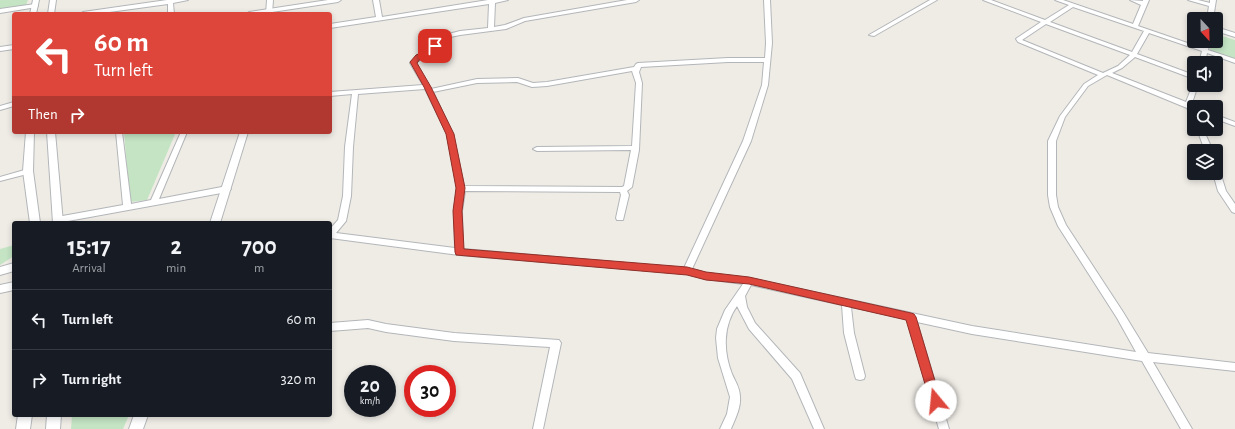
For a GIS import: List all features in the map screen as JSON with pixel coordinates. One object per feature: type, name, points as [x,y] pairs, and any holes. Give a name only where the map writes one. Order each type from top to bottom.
[{"type":"street","points":[[51,12],[52,0]]},
{"type":"street","points":[[131,0],[131,8]]},
{"type":"street","points":[[99,12],[185,0]]},
{"type":"street","points":[[270,0],[269,12],[338,0]]},
{"type":"street","points":[[376,0],[379,18]]},
{"type":"street","points":[[332,26],[505,0]]},
{"type":"street","points":[[459,252],[458,211],[461,188],[450,134],[429,89],[413,62],[418,56],[434,51],[438,38],[460,33],[506,27],[524,20],[636,0]]},
{"type":"street","points":[[687,271],[747,141],[765,85],[769,44],[767,0]]},
{"type":"street","points":[[917,0],[927,4]]},
{"type":"street","points":[[872,35],[934,0]]},
{"type":"street","points":[[986,0],[1044,23],[1187,74]]},
{"type":"street","points":[[1058,0],[1235,61]]},
{"type":"street","points":[[1133,0],[1145,2],[1135,26]]},
{"type":"street","points":[[1190,0],[1213,3]]},
{"type":"street","points":[[170,1],[171,12]]},
{"type":"street","points":[[491,28],[492,1]]},
{"type":"street","points":[[0,11],[35,3]]},
{"type":"street","points":[[1073,5],[1019,39],[1020,41],[1187,105]]},
{"type":"street","points":[[1147,31],[1134,55],[1120,67],[1086,85],[1062,117],[1052,141],[1051,181],[1054,207],[1062,226],[1145,357],[1187,429]]},
{"type":"street","points":[[1223,31],[1235,35]]},
{"type":"street","points":[[0,49],[12,46]]},
{"type":"street","points":[[1204,56],[1206,48]]},
{"type":"street","points":[[461,188],[623,190],[628,186],[635,148],[639,83],[636,72],[638,65],[721,60],[767,60]]},
{"type":"street","points":[[332,94],[429,89],[477,81],[518,80],[532,85],[547,84],[633,69],[636,72]]},
{"type":"street","points":[[332,233],[342,221],[347,196],[349,147],[355,93]]},
{"type":"street","points":[[0,108],[12,105]]},
{"type":"street","points":[[1223,120],[1235,124]]},
{"type":"street","points":[[30,134],[28,171],[35,221]]},
{"type":"street","points":[[50,134],[57,221],[227,189]]},
{"type":"street","points":[[119,134],[127,207]]},
{"type":"street","points":[[154,202],[183,134]]},
{"type":"street","points":[[216,221],[243,134]]},
{"type":"street","points":[[537,150],[635,148]]},
{"type":"street","points":[[0,179],[28,171]]},
{"type":"street","points":[[1219,180],[1222,191],[1235,212]]},
{"type":"street","points":[[620,218],[625,195],[623,190]]},
{"type":"street","points":[[332,235],[459,252],[687,271],[706,276],[749,281],[972,330],[1145,357],[1235,367]]},
{"type":"street","points":[[0,272],[12,268]]},
{"type":"street","points":[[724,429],[729,423],[735,396],[725,368],[721,346],[723,322],[732,305],[740,296],[749,281]]},
{"type":"street","points":[[0,289],[12,286]]},
{"type":"street","points":[[740,296],[742,307],[752,326],[796,376],[819,429]]},
{"type":"street","points":[[846,302],[849,333],[860,376]]},
{"type":"street","points":[[911,317],[944,429]]},
{"type":"street","points":[[332,326],[368,324],[386,328],[454,336],[556,343],[538,429]]},
{"type":"street","points":[[23,429],[25,417]]},
{"type":"street","points":[[53,429],[54,417]]},
{"type":"street","points":[[136,429],[140,417]]},
{"type":"green space","points":[[0,0],[28,0],[26,5],[0,10]]},
{"type":"green space","points":[[1223,36],[1235,40],[1235,60],[1210,50],[1210,48],[1223,48]]},
{"type":"green space","points":[[124,134],[175,134],[147,200],[130,202]]},
{"type":"green space","points":[[12,246],[12,257],[0,265],[0,249]]},
{"type":"green space","points":[[72,417],[128,417],[123,429],[71,429]]},
{"type":"route","points":[[435,46],[434,51],[418,56],[413,62],[428,87],[450,134],[461,188],[458,211],[459,252],[687,271],[706,276],[749,281],[911,317],[936,401]]}]
